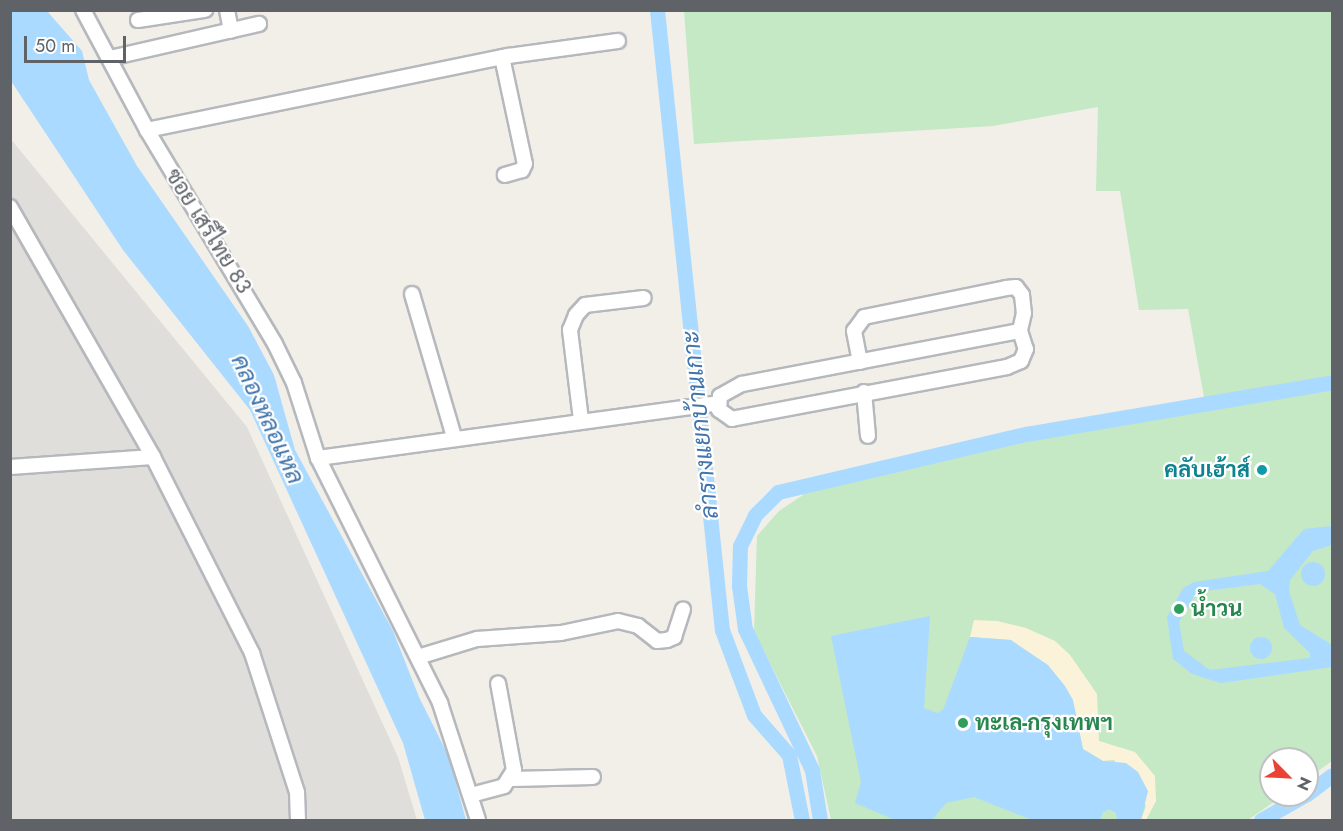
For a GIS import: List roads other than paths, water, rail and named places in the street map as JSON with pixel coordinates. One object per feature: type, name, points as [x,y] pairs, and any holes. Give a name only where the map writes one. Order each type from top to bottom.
[{"type":"street","name":"ซอย เสรีไทย 83","points":[[83,10],[147,130],[275,344],[294,383],[318,458],[440,703],[478,820]]},
{"type":"street","points":[[138,20],[205,10]]},
{"type":"street","points":[[227,10],[231,31]]},
{"type":"street","points":[[110,58],[259,24]]},
{"type":"street","points":[[147,130],[502,57],[618,41]]},
{"type":"street","points":[[502,57],[525,164],[522,170],[505,175]]},
{"type":"street","points":[[10,207],[153,457],[252,653],[297,792],[298,820]]},
{"type":"street","points":[[712,403],[732,418],[1007,367],[1021,361],[1026,349],[1020,332],[1024,313],[1022,295],[1016,287],[1006,288],[864,317],[854,331],[860,362]]},
{"type":"street","points":[[412,294],[454,437]]},
{"type":"street","points":[[581,420],[570,330],[576,315],[585,305],[644,298]]},
{"type":"street","points":[[318,458],[454,437],[712,403],[729,389],[742,384],[1020,332]]},
{"type":"street","points":[[864,392],[868,436]]},
{"type":"street","points":[[10,467],[153,457]]},
{"type":"street","points":[[418,657],[477,639],[561,633],[618,621],[638,626],[657,640],[667,640],[674,637],[683,609]]},
{"type":"street","points":[[471,795],[504,786],[512,779],[514,770],[498,683]]},
{"type":"street","points":[[512,779],[593,777]]},
{"type":"water","name":"คลองหลอแหล","points":[[10,11],[47,11],[82,51],[89,80],[137,166],[248,326],[274,375],[295,450],[393,631],[419,697],[449,757],[466,820],[425,820],[403,743],[250,410],[123,250],[11,81]]},
{"type":"water","name":"น้ำวน","points":[[1332,526],[1332,545],[1313,551],[1290,580],[1289,591],[1300,625],[1332,645],[1332,667],[1221,683],[1192,674],[1173,659],[1167,617],[1183,588],[1194,582],[1268,571],[1304,529]],"holes":[[[1260,584],[1275,594],[1284,628],[1310,653],[1310,658],[1210,670],[1184,651],[1179,622],[1197,592]]]},
{"type":"water","points":[[1313,562],[1322,565],[1325,574],[1322,583],[1313,586],[1304,583],[1301,574],[1304,565]]},
{"type":"water","name":"ทะเล-กรุงเทพฯ","points":[[930,616],[924,708],[937,713],[943,710],[970,637],[1011,640],[1048,665],[1065,686],[1073,700],[1083,749],[1103,761],[1126,763],[1138,772],[1148,791],[1141,820],[1117,820],[1116,813],[1109,809],[1102,813],[1101,820],[1032,820],[974,797],[946,803],[932,820],[895,820],[855,803],[861,782],[831,636]]},
{"type":"water","points":[[1261,637],[1269,640],[1272,648],[1269,656],[1261,659],[1253,656],[1250,648],[1253,640]]},
{"type":"waterway","name":"ลำรางแยกบ้านเกาะ","points":[[657,10],[722,630],[754,715],[789,755],[802,820]]},
{"type":"waterway","points":[[820,820],[812,770],[745,629],[739,586],[740,546],[755,515],[778,492],[1026,434],[1332,382]]},
{"type":"waterway","points":[[1319,785],[1332,775]]},
{"type":"waterway","points":[[1261,820],[1284,807]]},
{"type":"place","name":"คลับเฮ้าส์","points":[[1262,470]]},
{"type":"place","name":"น้ำวน","points":[[1179,609]]},
{"type":"place","name":"ทะเล-กรุงเทพฯ","points":[[963,723]]}]
